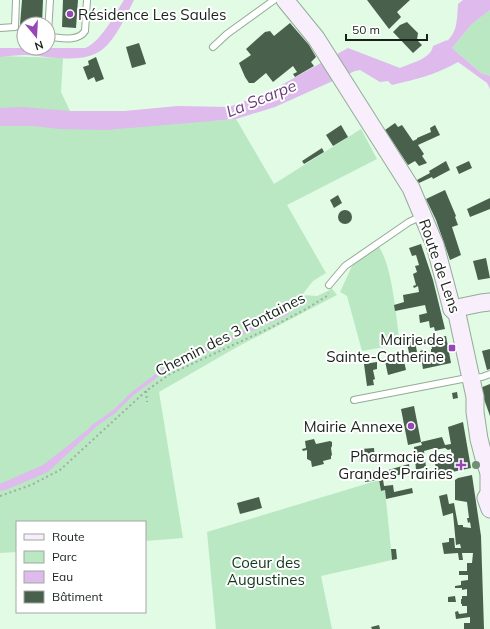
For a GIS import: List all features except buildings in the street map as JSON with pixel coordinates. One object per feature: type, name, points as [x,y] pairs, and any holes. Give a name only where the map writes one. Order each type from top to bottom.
[{"type":"main road","name":"Route de Lens","points":[[285,0],[316,38],[328,56],[369,124],[403,175],[417,201],[435,245],[451,305],[457,314],[467,379],[475,397],[475,412],[479,439],[490,474],[490,498]]},
{"type":"main road","points":[[451,305],[473,301],[486,303]]},
{"type":"lane","points":[[0,28],[15,27],[16,0]]},
{"type":"lane","points":[[50,0],[48,33],[50,37],[74,38],[82,35],[85,31],[87,0]]},
{"type":"lane","points":[[213,47],[227,34],[274,0]]},
{"type":"lane","points":[[329,285],[345,266],[409,222],[423,216]]},
{"type":"lane","points":[[354,400],[490,374]]},
{"type":"path","name":"Chemin des 3 Fontaines","points":[[0,496],[31,485],[60,470],[146,391],[170,374],[270,328],[306,309],[327,296],[329,285]]},
{"type":"path","points":[[146,391],[147,402]]},
{"type":"green space","points":[[490,10],[490,76],[481,73],[452,48],[472,24]]},
{"type":"green space","points":[[0,56],[63,58],[61,92],[70,111],[124,111],[210,121],[236,119],[274,184],[361,129],[377,159],[287,205],[326,273],[313,281],[302,295],[317,296],[330,290],[329,285],[337,295],[237,347],[159,392],[183,538],[146,541],[146,521],[16,521],[16,552],[0,553]]},
{"type":"green space","points":[[379,247],[388,267],[391,280],[400,344],[362,351],[347,296],[340,292],[353,264]]},
{"type":"green space","name":"Coeur des Augustines","points":[[379,480],[381,491],[385,490],[392,560],[321,576],[332,629],[216,629],[207,532]]},
{"type":"water","points":[[124,0],[134,0],[112,39],[103,49],[95,54],[76,58],[35,56],[56,56],[56,48],[85,48],[97,40],[112,20]]},
{"type":"water","name":"La Scarpe","points":[[463,0],[490,0],[490,10],[472,24],[452,48],[481,73],[490,76],[490,89],[487,83],[458,62],[418,79],[392,85],[388,81],[380,82],[360,70],[355,71],[275,107],[236,119],[106,130],[60,129],[32,126],[0,126],[0,108],[22,107],[70,111],[124,111],[178,106],[229,107],[267,93],[348,48],[400,68],[425,57],[429,54],[433,46],[447,41],[451,37],[455,29],[458,4]]},
{"type":"water","points":[[0,48],[16,48],[16,55],[0,57]]},
{"type":"water","points":[[93,425],[95,428],[48,472],[0,491],[0,484],[43,465]]},
{"type":"waterway","points":[[91,428],[115,411],[132,394],[164,370],[215,345],[287,313]]},
{"type":"place","name":"Résidence Les Saules","points":[[70,14]]},
{"type":"place","name":"Mairie de Sainte-Catherine","points":[[452,348]]},
{"type":"place","name":"Mairie Annexe","points":[[411,426]]},
{"type":"place","name":"Pharmacie des Grandes Prairies","points":[[461,465]]}]
